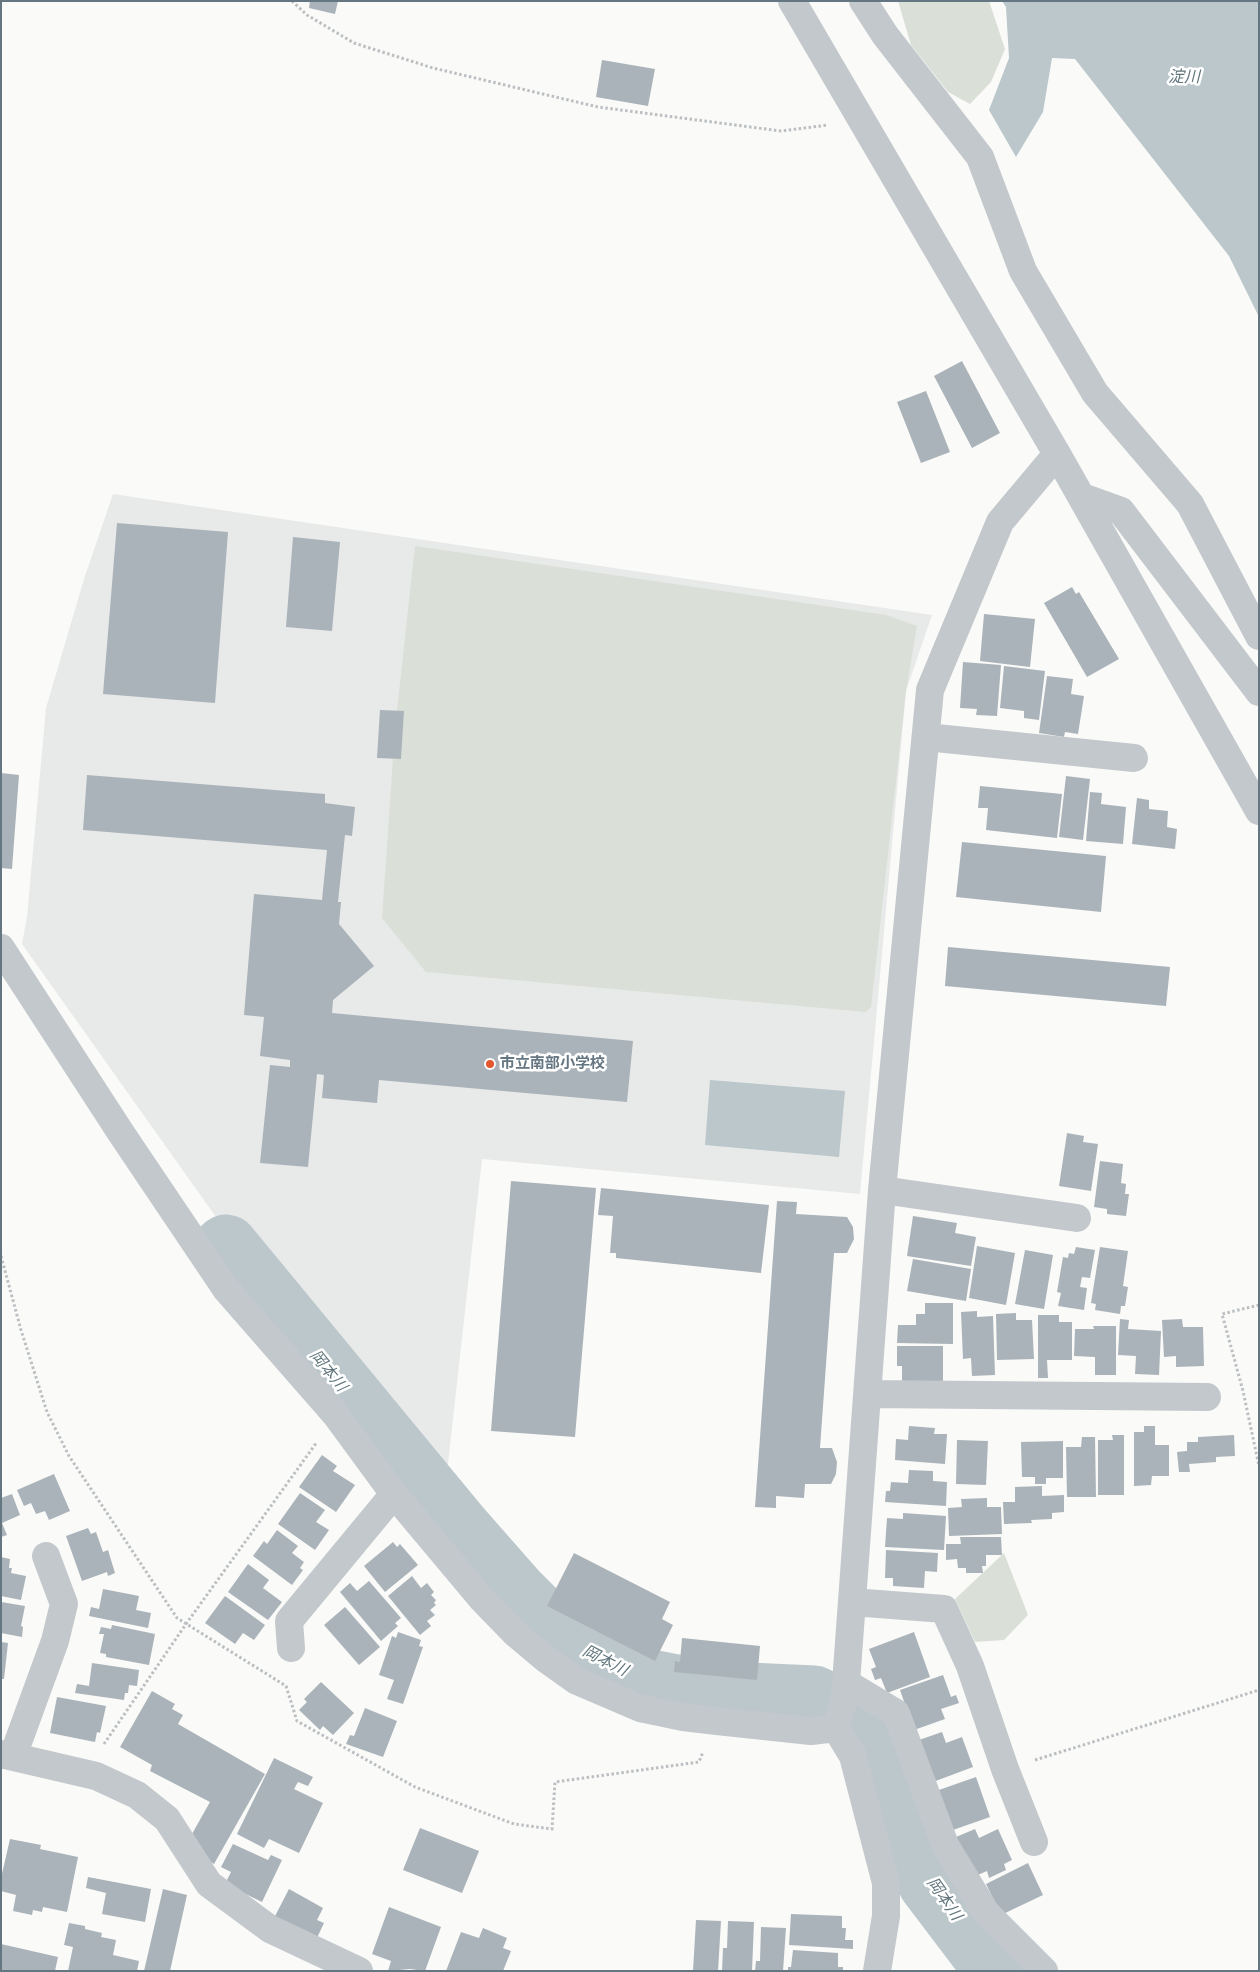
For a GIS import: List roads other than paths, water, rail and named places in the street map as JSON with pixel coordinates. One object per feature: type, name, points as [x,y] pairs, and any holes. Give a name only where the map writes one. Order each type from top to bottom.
[{"type":"street","points":[[792,1],[1082,497],[1259,811]]},
{"type":"street","points":[[863,1],[886,36],[980,157],[1023,271],[1095,393],[1190,504],[1259,636]]},
{"type":"street","points":[[877,1971],[886,1916],[886,1883],[841,1707],[852,1602],[882,1190],[930,690],[1000,522],[1057,454]]},
{"type":"street","points":[[1082,497],[1121,511],[1259,692]]},
{"type":"street","points":[[926,737],[1134,758]]},
{"type":"street","points":[[1,948],[13,981],[121,1133],[226,1289],[336,1415],[394,1494],[482,1599],[515,1634],[577,1681],[640,1708],[683,1717],[811,1731],[841,1707],[896,1713],[945,1845],[986,1913],[1044,1971]]},
{"type":"street","points":[[882,1190],[1077,1218]]},
{"type":"street","points":[[867,1394],[1207,1397]]},
{"type":"street","points":[[291,1648],[289,1621],[394,1494]]},
{"type":"street","points":[[46,1556],[64,1604],[55,1641],[7,1755],[96,1776],[137,1795],[167,1819],[209,1884],[270,1929],[359,1971]]},
{"type":"street","points":[[852,1602],[944,1610],[970,1666],[1034,1842]]},
{"type":"water","name":"淀川","points":[[1002,1],[1259,1],[1259,317],[1229,256],[1075,59],[1052,58],[1043,112],[1016,157],[989,110],[1009,58],[1006,7]]},
{"type":"water","points":[[710,1080],[845,1091],[839,1157],[705,1145]]},
{"type":"waterway","name":"岡本川","points":[[226,1247],[457,1527],[515,1593],[555,1633],[602,1663],[650,1682],[691,1690],[726,1694],[814,1698],[866,1725],[880,1747],[930,1882],[980,1948],[1013,1971]]},
{"type":"place","name":"市立南部小学校","points":[[490,1064]]}]
